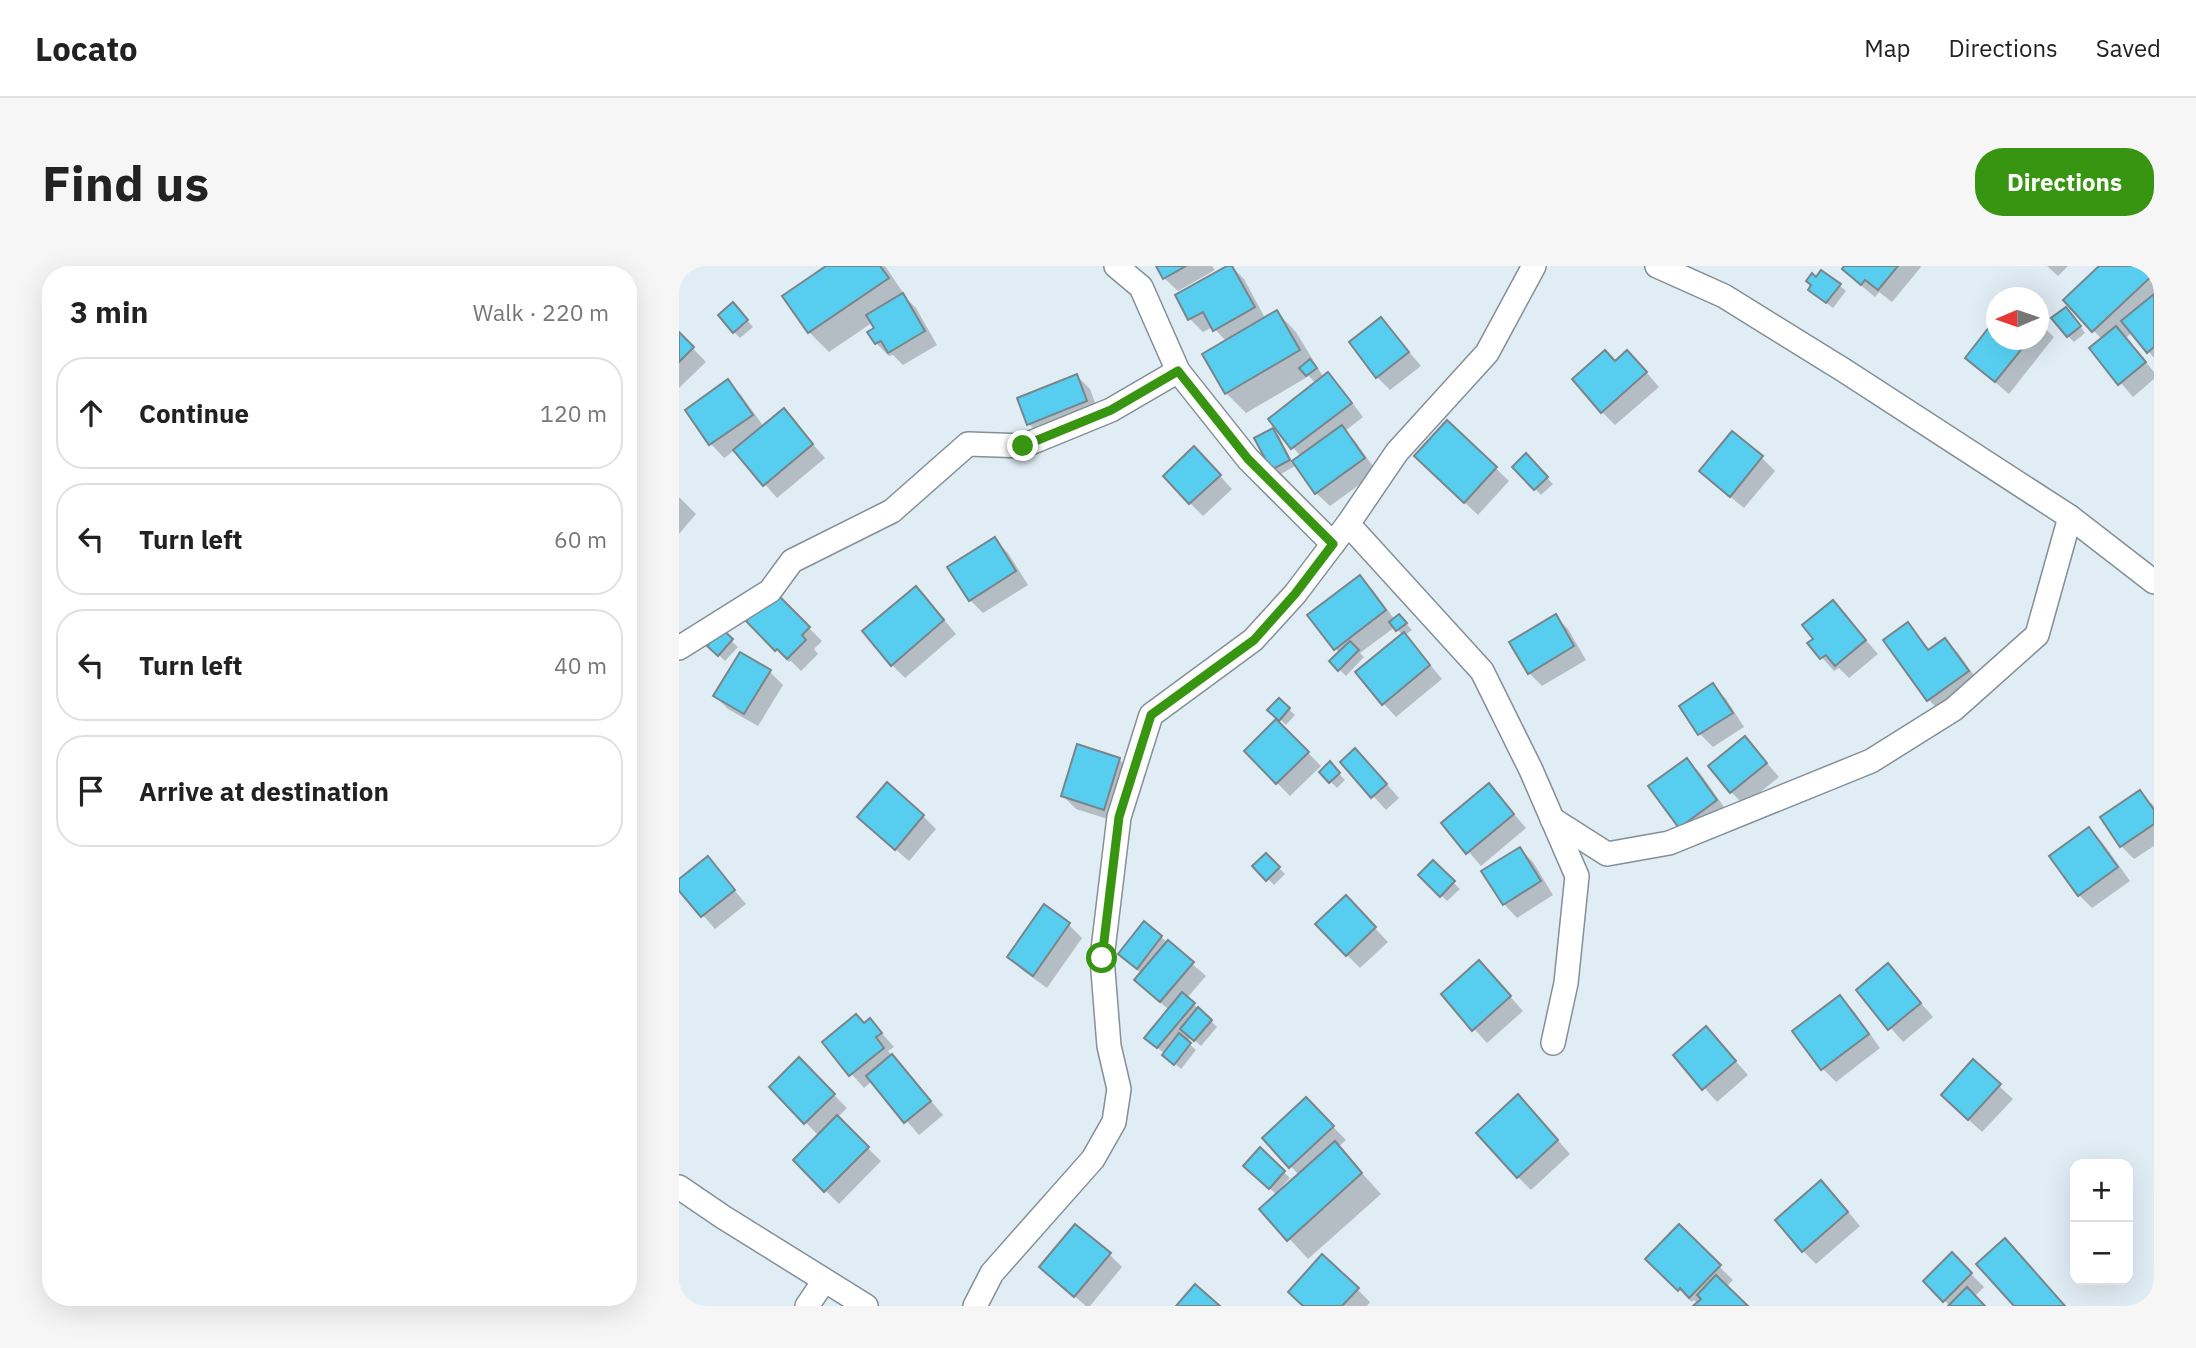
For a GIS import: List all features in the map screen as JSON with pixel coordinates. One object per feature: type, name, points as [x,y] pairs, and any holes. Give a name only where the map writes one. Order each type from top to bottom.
[{"type":"street","points":[[1117,266],[1141,287],[1178,371],[1248,459],[1333,544]]},
{"type":"street","points":[[972,1305],[992,1273],[1093,1159],[1114,1122],[1119,1089],[1109,1046],[1102,958],[1119,817],[1151,715],[1254,640],[1295,594],[1348,524],[1397,452],[1487,353],[1534,266]]},
{"type":"street","points":[[1657,266],[1724,296],[1845,371],[2070,517],[2154,582]]},
{"type":"street","points":[[679,648],[770,591],[792,561],[892,511],[968,444],[1023,446],[1111,410],[1178,371]]},
{"type":"street","points":[[1552,819],[1607,854],[1669,843],[1871,761],[1954,709],[2037,635],[2070,517]]},
{"type":"street","points":[[1348,524],[1482,671],[1577,876],[1566,984],[1553,1043]]},
{"type":"street","points":[[679,1187],[866,1306]]},
{"type":"street","points":[[807,1306],[824,1281]]},
{"type":"building","points":[[826,266],[880,266],[889,278],[808,333],[782,296]]},
{"type":"building","points":[[1156,266],[1186,266],[1163,279]]},
{"type":"building","points":[[1227,266],[1232,266],[1255,307],[1213,331],[1203,312],[1188,320],[1175,295]]},
{"type":"building","points":[[1844,266],[1898,266],[1878,290],[1865,280],[1861,285],[1842,269]]},
{"type":"building","points":[[2099,266],[2154,266],[2154,274],[2092,332],[2063,300]]},
{"type":"building","points":[[1821,270],[1841,284],[1826,303],[1808,290],[1811,285],[1806,281],[1812,273],[1816,277]]},
{"type":"building","points":[[903,293],[925,331],[888,353],[881,341],[875,344],[867,332],[874,328],[866,315]]},
{"type":"building","points":[[2154,294],[2154,347],[2147,353],[2121,321]]},
{"type":"building","points":[[733,302],[748,320],[733,333],[718,315]]},
{"type":"building","points":[[2066,307],[2081,326],[2067,337],[2051,318]]},
{"type":"building","points":[[1277,310],[1300,350],[1225,394],[1202,354]]},
{"type":"building","points":[[1381,317],[1409,352],[1376,378],[1349,342]]},
{"type":"building","points":[[2116,326],[2146,362],[2118,385],[2089,348]]},
{"type":"building","points":[[1986,331],[1986,350],[2021,350],[1995,382],[1965,358]]},
{"type":"building","points":[[679,332],[694,347],[679,362]]},
{"type":"building","points":[[1605,350],[1615,361],[1627,350],[1647,372],[1601,413],[1572,379]]},
{"type":"building","points":[[1310,359],[1317,368],[1306,376],[1299,368]]},
{"type":"building","points":[[1328,372],[1352,403],[1291,449],[1268,419]]},
{"type":"building","points":[[1077,374],[1087,401],[1027,425],[1017,398]]},
{"type":"building","points":[[728,379],[753,415],[709,445],[685,410]]},
{"type":"building","points":[[784,408],[813,444],[763,486],[733,450]]},
{"type":"building","points":[[1447,420],[1497,467],[1464,503],[1414,456]]},
{"type":"building","points":[[1342,425],[1365,458],[1315,494],[1292,461]]},
{"type":"building","points":[[1273,428],[1290,460],[1271,470],[1254,438]]},
{"type":"building","points":[[1732,431],[1763,456],[1730,497],[1699,471]]},
{"type":"building","points":[[1194,446],[1221,475],[1189,504],[1163,476]]},
{"type":"building","points":[[1526,453],[1548,477],[1534,490],[1512,467]]},
{"type":"building","points":[[995,537],[1016,571],[969,601],[947,567]]},
{"type":"building","points":[[1360,575],[1386,610],[1334,650],[1307,615]]},
{"type":"building","points":[[916,586],[944,620],[891,666],[862,631]]},
{"type":"building","points":[[775,592],[810,627],[802,635],[806,640],[787,659],[777,649],[775,651],[746,621]]},
{"type":"building","points":[[1833,600],[1866,640],[1835,666],[1826,655],[1820,659],[1807,643],[1813,639],[1802,625]]},
{"type":"building","points":[[1399,614],[1407,623],[1396,631],[1389,622]]},
{"type":"building","points":[[1556,614],[1574,646],[1528,674],[1509,642]]},
{"type":"building","points":[[1908,622],[1928,650],[1945,638],[1969,671],[1927,701],[1883,640]]},
{"type":"building","points":[[722,629],[733,639],[718,656],[707,646]]},
{"type":"building","points":[[1404,632],[1430,665],[1382,705],[1355,672]]},
{"type":"building","points":[[1350,641],[1359,650],[1338,671],[1329,661]]},
{"type":"building","points":[[740,652],[771,670],[744,714],[713,696]]},
{"type":"building","points":[[1713,683],[1733,713],[1698,735],[1679,706]]},
{"type":"building","points":[[1279,698],[1290,708],[1279,721],[1267,710]]},
{"type":"building","points":[[1276,719],[1309,752],[1276,784],[1244,751]]},
{"type":"building","points":[[1745,736],[1767,763],[1730,793],[1708,766]]},
{"type":"building","points":[[1077,744],[1120,758],[1104,810],[1061,796]]},
{"type":"building","points":[[1355,748],[1387,784],[1371,798],[1340,762]]},
{"type":"building","points":[[1687,758],[1717,800],[1679,828],[1648,786]]},
{"type":"building","points":[[1330,761],[1340,773],[1329,783],[1319,772]]},
{"type":"building","points":[[887,782],[924,815],[895,850],[857,817]]},
{"type":"building","points":[[1489,783],[1514,814],[1466,854],[1441,823]]},
{"type":"building","points":[[2140,790],[2154,810],[2154,824],[2120,847],[2100,817]]},
{"type":"building","points":[[2089,827],[2118,867],[2078,896],[2049,856]]},
{"type":"building","points":[[1520,847],[1541,881],[1503,905],[1481,871]]},
{"type":"building","points":[[1266,853],[1280,867],[1266,881],[1252,866]]},
{"type":"building","points":[[708,856],[735,890],[701,917],[679,891],[679,879]]},
{"type":"building","points":[[1433,860],[1455,881],[1440,897],[1418,875]]},
{"type":"building","points":[[1346,895],[1376,927],[1346,956],[1315,924]]},
{"type":"building","points":[[1044,904],[1070,923],[1033,976],[1007,957]]},
{"type":"building","points":[[1144,921],[1162,936],[1137,969],[1118,954]]},
{"type":"building","points":[[1168,940],[1194,962],[1160,1002],[1134,980]]},
{"type":"building","points":[[1479,960],[1511,996],[1472,1031],[1441,994]]},
{"type":"building","points":[[1888,963],[1921,1003],[1888,1030],[1856,990]]},
{"type":"building","points":[[1182,992],[1195,1003],[1157,1048],[1144,1038]]},
{"type":"building","points":[[1840,995],[1869,1034],[1821,1070],[1792,1031]]},
{"type":"building","points":[[1198,1007],[1212,1020],[1194,1041],[1180,1029]]},
{"type":"building","points":[[856,1014],[864,1023],[870,1018],[882,1033],[876,1037],[884,1048],[849,1076],[822,1042]]},
{"type":"building","points":[[1706,1026],[1736,1061],[1702,1090],[1673,1055]]},
{"type":"building","points":[[1179,1033],[1191,1043],[1174,1065],[1162,1055]]},
{"type":"building","points":[[892,1054],[931,1101],[904,1123],[866,1076]]},
{"type":"building","points":[[799,1057],[835,1094],[804,1124],[769,1087]]},
{"type":"building","points":[[1973,1059],[2001,1084],[1968,1120],[1941,1095]]},
{"type":"building","points":[[1518,1094],[1558,1140],[1517,1178],[1476,1133]]},
{"type":"building","points":[[1306,1097],[1334,1126],[1289,1168],[1262,1138]]},
{"type":"building","points":[[837,1115],[869,1147],[824,1192],[793,1160]]},
{"type":"building","points":[[1335,1141],[1362,1173],[1287,1241],[1259,1209]]},
{"type":"building","points":[[1260,1147],[1285,1171],[1269,1189],[1243,1166]]},
{"type":"building","points":[[1821,1180],[1848,1212],[1802,1252],[1775,1220]]},
{"type":"building","points":[[1075,1224],[1111,1253],[1074,1297],[1039,1267]]},
{"type":"building","points":[[1679,1224],[1721,1265],[1689,1298],[1645,1259]]},
{"type":"building","points":[[2005,1238],[2065,1306],[2014,1306],[1976,1264]]},
{"type":"building","points":[[1952,1252],[1972,1273],[1943,1302],[1923,1281]]},
{"type":"building","points":[[1322,1254],[1359,1288],[1342,1306],[1303,1306],[1288,1292]]},
{"type":"building","points":[[1716,1275],[1748,1306],[1693,1306],[1701,1299],[1697,1295]]},
{"type":"building","points":[[1195,1284],[1220,1306],[1176,1306]]},
{"type":"building","points":[[1967,1287],[1985,1306],[1948,1306]]},
{"type":"route","points":[[1023,446],[1111,410],[1178,371],[1248,459],[1333,544],[1295,594],[1254,640],[1151,715],[1119,817],[1102,958]]}]
